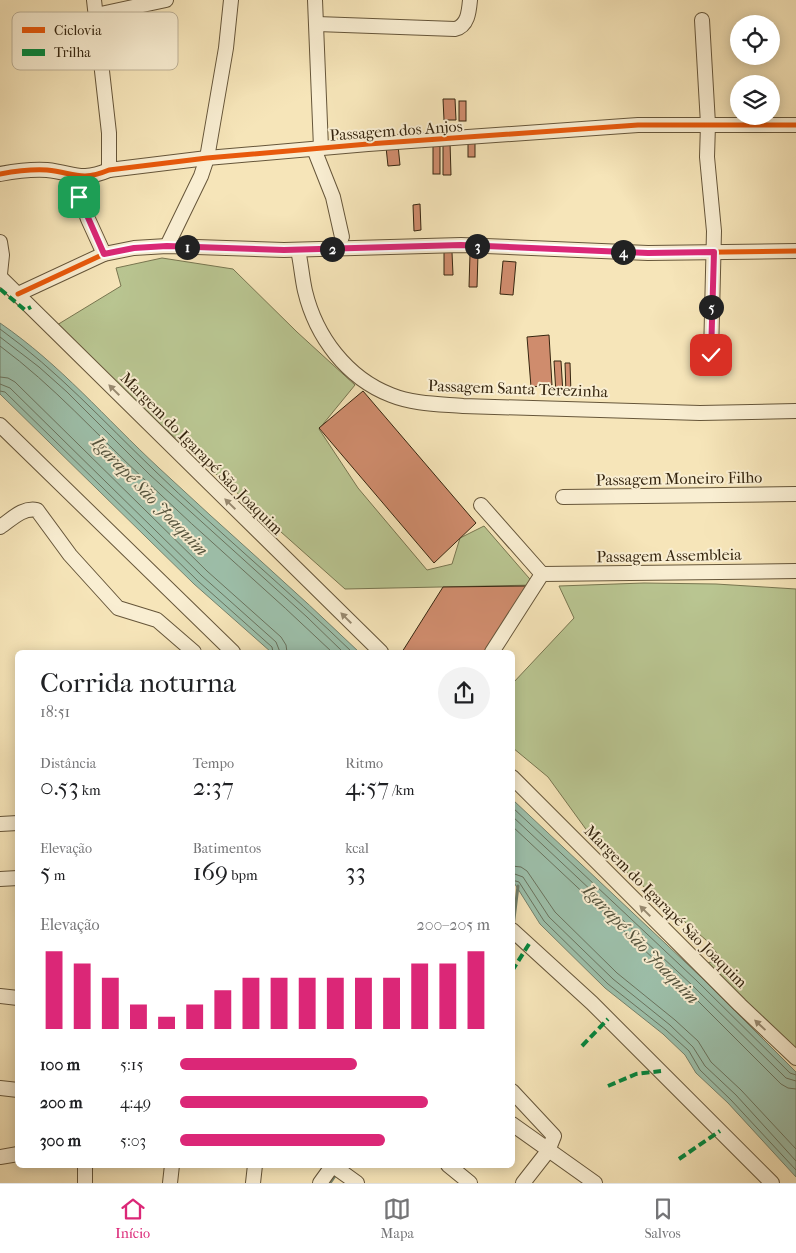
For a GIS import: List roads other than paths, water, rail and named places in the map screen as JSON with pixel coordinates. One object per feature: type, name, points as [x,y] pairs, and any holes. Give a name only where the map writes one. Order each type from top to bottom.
[{"type":"street","points":[[110,12],[166,0]]},
{"type":"street","points":[[167,246],[201,176],[207,158],[226,48],[231,0]]},
{"type":"street","points":[[315,0],[318,148],[333,197],[342,237]]},
{"type":"street","points":[[316,24],[424,30],[459,29],[466,20],[470,0]]},
{"type":"street","points":[[702,20],[708,124],[707,157],[712,199],[714,252],[711,355]]},
{"type":"street","points":[[102,70],[109,133],[109,170]]},
{"type":"street","name":"Passagem dos Anjos","points":[[0,174],[46,170],[73,177],[98,174],[109,170],[207,158],[638,125],[796,125]]},
{"type":"street","points":[[73,177],[85,212],[104,254]]},
{"type":"street","points":[[0,242],[2,255],[0,276]]},
{"type":"street","points":[[18,294],[104,254],[134,248],[167,246],[298,250],[461,245],[648,253],[796,251]]},
{"type":"street","name":"Passagem Santa Terezinha","points":[[298,250],[305,292],[320,334],[337,358],[368,384],[392,396],[463,406],[700,413],[796,411]]},
{"type":"street","name":"Margem do Igarapé São Joaquim","points":[[0,276],[378,650]]},
{"type":"street","points":[[0,289],[25,310],[31,307]]},
{"type":"street","points":[[0,425],[230,650]]},
{"type":"street","name":"Passagem Moneiro Filho","points":[[563,497],[796,494]]},
{"type":"street","points":[[481,505],[542,574],[493,650]]},
{"type":"street","points":[[0,527],[22,512],[29,509],[36,510],[76,562],[118,608],[156,620],[192,650]]},
{"type":"street","name":"Passagem Assembleia","points":[[542,574],[796,571]]},
{"type":"street","name":"Margem do Igarapé São Joaquim","points":[[515,781],[740,1005],[796,1058]]},
{"type":"street","points":[[0,824],[15,823]]},
{"type":"street","points":[[0,878],[15,878]]},
{"type":"street","points":[[515,933],[579,990],[772,1183]]},
{"type":"street","points":[[0,996],[15,998]]},
{"type":"street","points":[[0,1088],[15,1090]]},
{"type":"street","points":[[515,1093],[552,1132],[554,1138],[548,1151],[523,1183]]},
{"type":"street","points":[[515,1126],[595,1183]]},
{"type":"street","points":[[0,1157],[15,1154]]},
{"type":"street","points":[[85,1168],[85,1183]]},
{"type":"street","points":[[170,1183],[172,1168]]},
{"type":"street","points":[[253,1183],[255,1168]]},
{"type":"street","points":[[452,1168],[470,1183]]},
{"type":"street","points":[[320,1183],[338,1170],[357,1183]]},
{"type":"water","name":"Igarapé São Joaquim","points":[[0,323],[63,374],[159,468],[357,650],[269,650],[194,584],[0,394]]},
{"type":"water","name":"Igarapé São Joaquim","points":[[515,802],[701,977],[796,1072],[796,1177],[728,1103],[696,1073],[685,1055],[663,1034],[605,988],[540,924],[515,884]]},
{"type":"waterway","points":[[515,911],[518,886]]},
{"type":"waterway","points":[[330,1183],[337,1173]]}]
